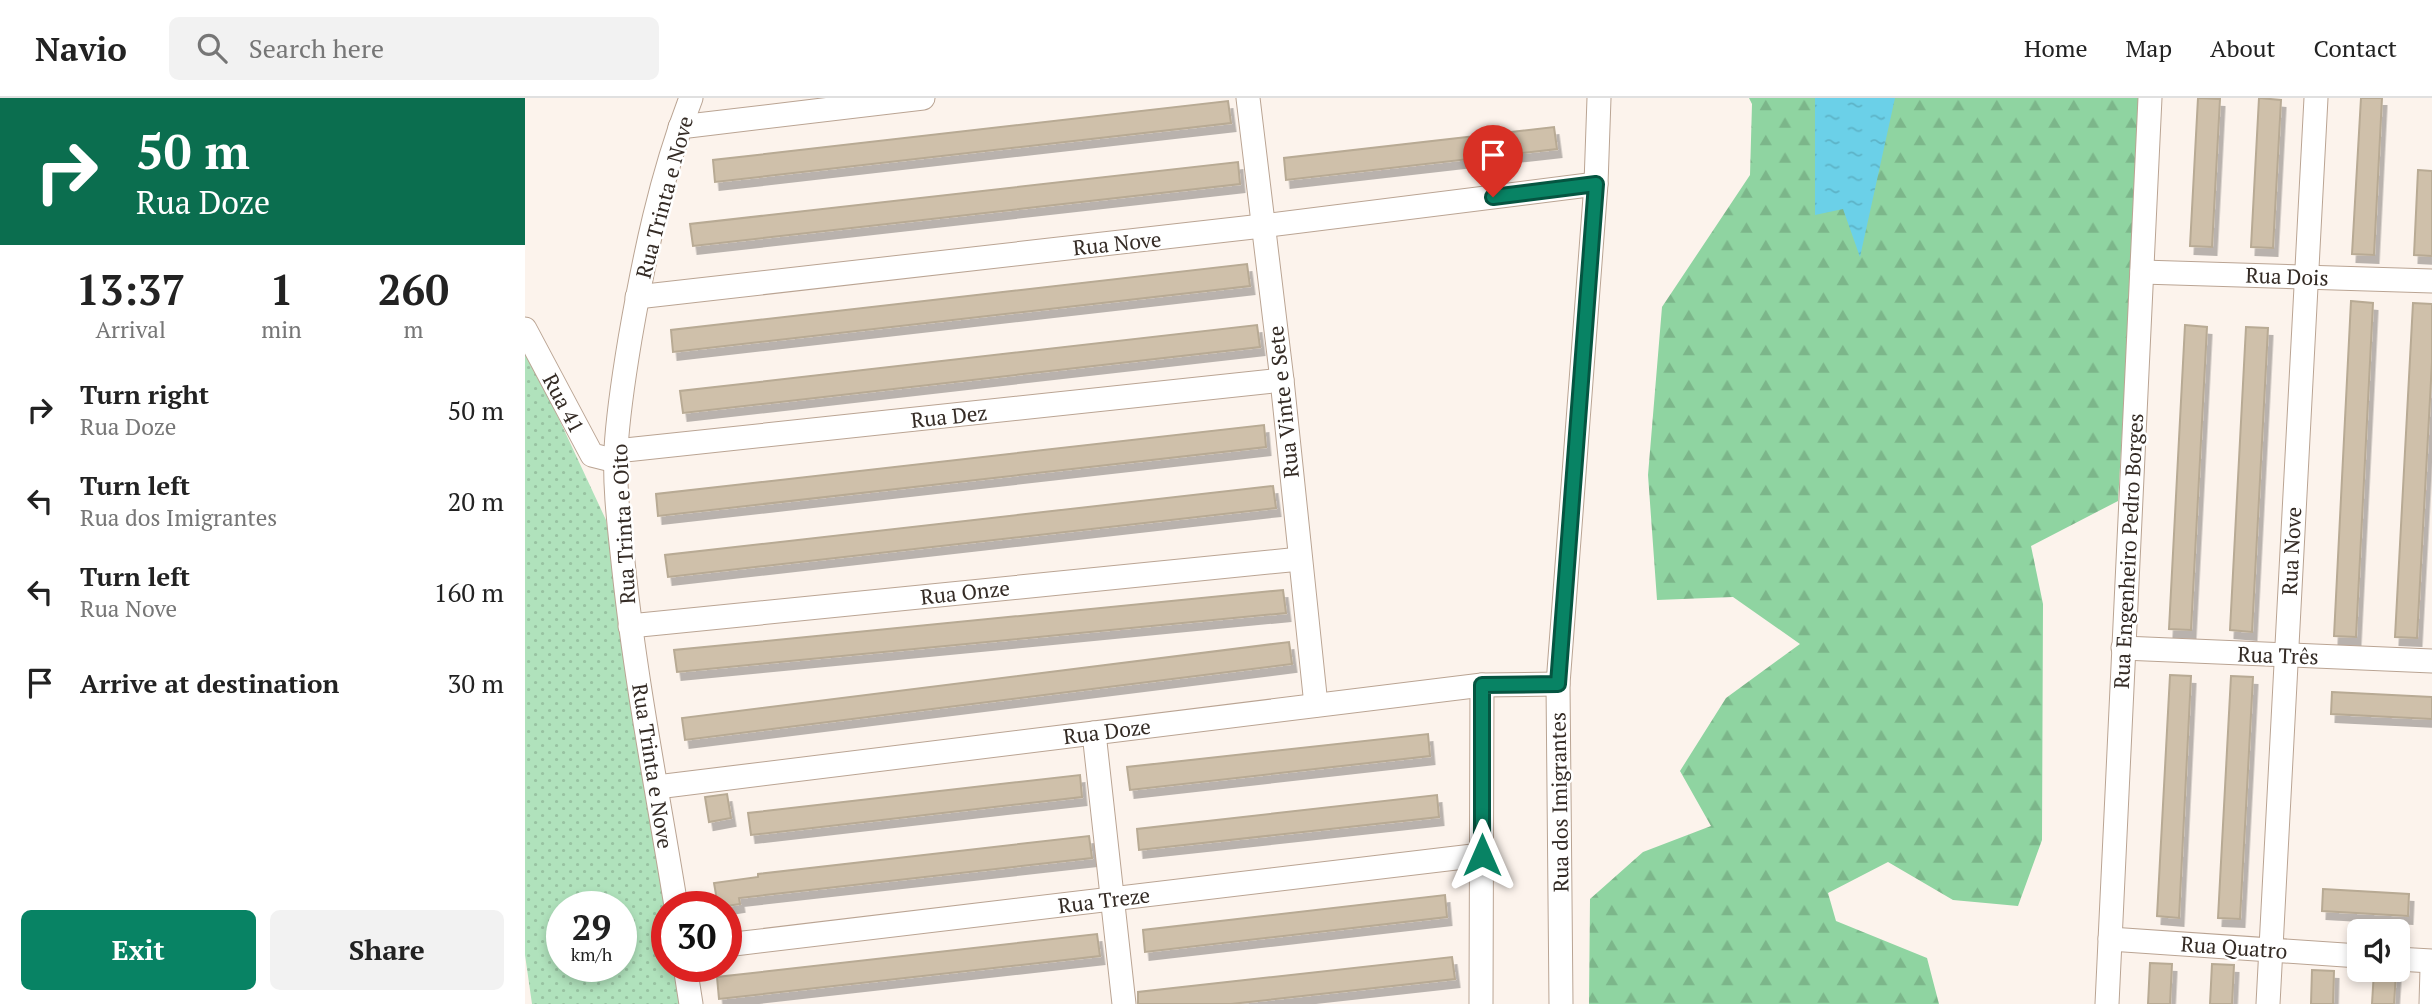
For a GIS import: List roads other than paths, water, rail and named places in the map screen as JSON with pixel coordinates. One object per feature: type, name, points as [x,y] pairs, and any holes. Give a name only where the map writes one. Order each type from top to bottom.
[{"type":"street","name":"Rua Trinta e Nove","points":[[637,297],[655,213],[691,98]]},
{"type":"street","points":[[680,127],[923,98]]},
{"type":"street","name":"Rua Vinte e Sete","points":[[1248,98],[1282,380],[1316,705]]},
{"type":"street","name":"Rua dos Imigrantes","points":[[1561,1004],[1558,684],[1596,184],[1599,98]]},
{"type":"street","name":"Rua Engenheiro Pedro Borges","points":[[2107,1004],[2150,98]]},
{"type":"street","name":"Rua Nove","points":[[2268,1004],[2316,98]]},
{"type":"street","name":"Rua Nove","points":[[637,297],[1262,226],[1596,184]]},
{"type":"street","name":"Rua Dois","points":[[2142,272],[2432,281]]},
{"type":"street","name":"Rua Trinta e Oito","points":[[630,625],[619,528],[616,456],[624,376],[637,297]]},
{"type":"street","name":"Rua 41","points":[[525,329],[592,455],[616,456]]},
{"type":"street","name":"Rua Dez","points":[[616,456],[1282,380]]},
{"type":"street","name":"Rua Onze","points":[[630,625],[1300,559]]},
{"type":"street","name":"Rua Trinta e Nove","points":[[630,625],[674,891]]},
{"type":"street","name":"Rua Três","points":[[2123,648],[2432,661]]},
{"type":"street","name":"Rua Doze","points":[[657,787],[1482,685],[1558,684]]},
{"type":"street","points":[[1481,1004],[1482,685]]},
{"type":"street","points":[[1094,733],[1124,1004]]},
{"type":"street","name":"Rua Treze","points":[[742,943],[1482,855]]},
{"type":"street","name":"Rua Quatro","points":[[2110,939],[2347,955]]},
{"type":"street","points":[[2410,959],[2432,961]]},
{"type":"street","points":[[2431,1004],[2432,968]]},
{"type":"street","points":[[688,982],[691,1004]]},
{"type":"water","points":[[1815,98],[1895,98],[1860,257],[1843,209],[1815,215]]}]
